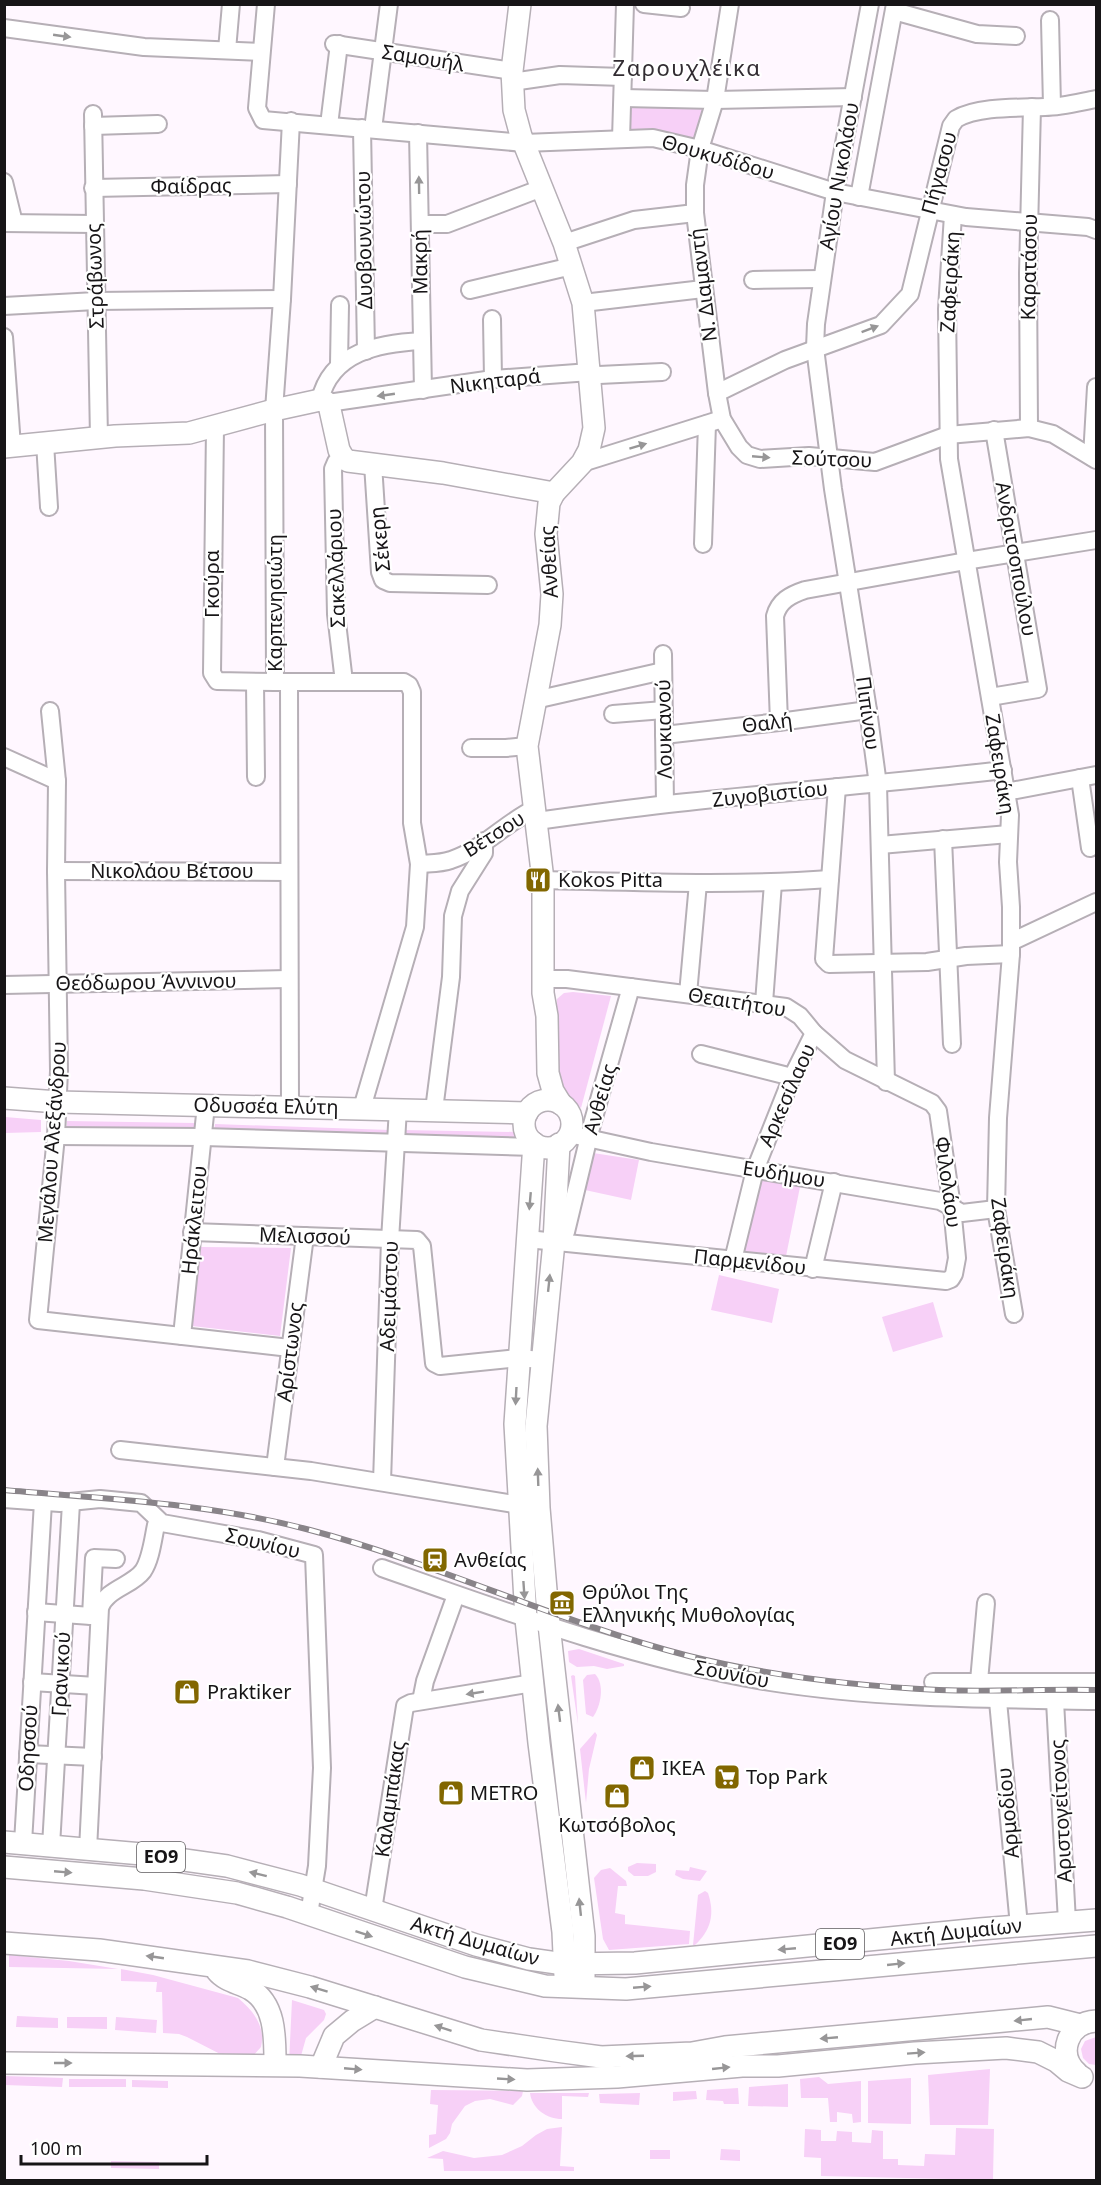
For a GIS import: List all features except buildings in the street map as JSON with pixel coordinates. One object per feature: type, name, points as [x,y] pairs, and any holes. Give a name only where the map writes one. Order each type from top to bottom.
[{"type":"main road","name":"Ανθείας","points":[[520,4],[512,76],[514,110],[524,143],[564,243],[583,303],[594,428],[589,450],[582,463],[554,493],[546,515],[552,594],[550,625],[527,746],[543,880],[543,1002],[538,1022],[534,1089],[528,1111]]},
{"type":"main road","points":[[8,446],[182,434],[274,410],[324,402],[343,457],[351,462],[443,473],[554,493]]},
{"type":"main road","name":"Ανθείας","points":[[543,1002],[548,1016],[548,1073],[553,1090],[561,1104]]},
{"type":"main road","name":"Οδυσσέα Ελύτη","points":[[4,1098],[58,1102],[528,1111]]},
{"type":"main road","points":[[546,1100],[561,1104],[570,1116],[572,1139],[545,1147],[534,1145],[525,1128],[528,1111],[540,1101],[546,1100]]},
{"type":"main road","name":"Ανθείας","points":[[572,1139],[554,1242],[541,1360],[529,1507],[526,1619],[563,1932],[574,1965],[574,1988]]},
{"type":"main road","name":"Ανθείας","points":[[534,1145],[515,1424],[549,1626],[584,1936],[574,1965]]},
{"type":"main road","points":[[539,1743],[562,1740]]},
{"type":"main road","name":"Ακτή Δυμαίων","points":[[14,1842],[213,1864],[314,1889],[497,1952],[574,1965],[635,1963],[1096,1920]]},
{"type":"main road","name":"Ακτή Δυμαίων","points":[[4,1867],[144,1879],[215,1888],[260,1898],[475,1970],[530,1984],[574,1988],[656,1986],[1096,1946]]},
{"type":"main road","points":[[4,1943],[99,1950],[248,1971],[310,1987],[481,2040],[601,2057],[692,2053],[725,2047],[1048,2017],[1088,2023]]},
{"type":"main road","points":[[213,1965],[221,1976],[251,1989],[266,2005],[274,2028],[274,2065]]},
{"type":"main road","points":[[321,2067],[334,2036],[352,2021],[375,2007]]},
{"type":"main road","points":[[1088,2023],[1073,2030],[1068,2038],[1066,2056],[1075,2072],[1090,2079]]},
{"type":"main road","points":[[4,2063],[274,2065],[528,2080],[617,2077],[742,2066],[778,2066],[894,2054],[1006,2048],[1038,2052],[1056,2061],[1068,2071],[1090,2079]]},
{"type":"street","points":[[226,50],[231,4]]},
{"type":"street","points":[[4,28],[144,47],[261,52],[266,4]]},
{"type":"street","name":"Δυοβουνιώτου","points":[[366,351],[367,128],[384,52],[389,4]]},
{"type":"street","points":[[621,139],[625,4]]},
{"type":"street","points":[[644,4],[681,8]]},
{"type":"street","name":"Ν. Διαμαντή","points":[[715,422],[717,393],[703,289],[695,213],[695,185],[700,150],[715,100],[730,4]]},
{"type":"street","name":"Αγίου Νικολάου","points":[[815,348],[822,279],[835,192],[870,4]]},
{"type":"street","points":[[895,8],[977,34],[1016,36]]},
{"type":"street","name":"Αγίου Νικολάου","points":[[859,197],[895,8]]},
{"type":"street","points":[[1050,20],[1052,106]]},
{"type":"street","name":"Σαμουήλ","points":[[329,124],[337,44],[512,76],[623,77]]},
{"type":"street","name":"Θουκυδίδου","points":[[261,52],[257,108],[263,120],[329,124],[524,143],[653,138],[700,150],[835,192],[859,197],[953,215],[1096,230]]},
{"type":"street","points":[[622,98],[715,100],[853,98]]},
{"type":"street","name":"Πήγασου","points":[[717,393],[815,348],[881,325],[905,301],[910,294],[929,211],[954,120],[976,112],[1052,106],[1096,99]]},
{"type":"street","name":"Καρατάσου","points":[[1029,428],[1029,223],[1032,107]]},
{"type":"street","name":"Στράβωνος","points":[[99,438],[93,120],[158,124]]},
{"type":"street","name":"Καρπενησιώτη","points":[[290,1107],[289,872],[274,410],[291,121]]},
{"type":"street","name":"Μακρή","points":[[418,133],[423,390]]},
{"type":"street","points":[[4,182],[9,223],[94,224]]},
{"type":"street","name":"Φαίδρας","points":[[93,188],[288,184]]},
{"type":"street","points":[[420,224],[447,224],[542,188]]},
{"type":"street","points":[[564,243],[634,220],[695,213]]},
{"type":"street","name":"Ζαφειράκη","points":[[953,215],[947,294],[949,459],[1010,815],[1008,862],[1011,948],[998,1118],[996,1209],[1014,1314]]},
{"type":"street","points":[[470,290],[572,266]]},
{"type":"street","points":[[753,280],[822,279]]},
{"type":"street","points":[[583,303],[703,289]]},
{"type":"street","points":[[4,306],[282,299]]},
{"type":"street","points":[[339,364],[340,305]]},
{"type":"street","points":[[492,319],[494,379]]},
{"type":"street","points":[[4,337],[8,446]]},
{"type":"street","points":[[324,402],[325,383],[339,364],[388,343],[422,341]]},
{"type":"street","name":"Πιπίνου","points":[[815,348],[828,457],[878,785],[886,1082]]},
{"type":"street","name":"Νικηταρά","points":[[324,402],[494,379],[590,372],[599,375],[662,372]]},
{"type":"street","points":[[1029,428],[1053,434],[1094,459],[1096,387]]},
{"type":"street","points":[[582,463],[715,422],[703,544]]},
{"type":"street","name":"Σούτσου","points":[[715,422],[741,450],[755,458],[828,457],[876,462],[948,435],[1029,428]]},
{"type":"street","name":"Γκούρα","points":[[215,427],[212,673],[218,681],[404,682],[409,686],[412,692],[412,823],[418,864]]},
{"type":"street","name":"Ανδριτσοπούλου","points":[[990,697],[1038,689],[994,430]]},
{"type":"street","points":[[45,443],[49,507]]},
{"type":"street","name":"Σακελλάριου","points":[[343,457],[336,462],[333,469],[336,614],[344,682]]},
{"type":"street","name":"Σέκερη","points":[[373,464],[380,572],[383,580],[390,583],[488,585]]},
{"type":"street","points":[[779,722],[774,622],[777,608],[796,593],[966,561],[1096,540]]},
{"type":"street","name":"Λουκιανού","points":[[535,700],[663,663],[665,804]]},
{"type":"street","points":[[255,682],[256,777]]},
{"type":"street","points":[[613,714],[664,710]]},
{"type":"street","name":"Θαλή","points":[[664,735],[868,710]]},
{"type":"street","name":"Μεγάλου Αλεξάνδρου","points":[[50,711],[57,781],[59,1071],[56,1136],[38,1320],[290,1348]]},
{"type":"street","points":[[471,748],[527,746]]},
{"type":"street","points":[[4,757],[57,781]]},
{"type":"street","name":"Ζυγοβιστίου","points":[[536,815],[878,785],[1003,770]]},
{"type":"street","points":[[1006,792],[1088,777],[1090,848]]},
{"type":"street","points":[[837,787],[824,959],[826,963],[884,963],[947,959],[1011,948],[1096,902]]},
{"type":"street","name":"Βέτσου","points":[[418,864],[449,861],[484,842],[516,818],[536,815]]},
{"type":"street","points":[[880,844],[1009,834]]},
{"type":"street","points":[[943,839],[952,1044]]},
{"type":"street","points":[[434,1110],[451,977],[452,925],[455,908],[460,891],[484,853],[484,842]]},
{"type":"street","points":[[362,1108],[415,927],[418,864]]},
{"type":"street","name":"Νικολάου Βέτσου","points":[[56,871],[289,872]]},
{"type":"street","points":[[543,880],[773,883],[830,879]]},
{"type":"street","points":[[688,994],[698,883]]},
{"type":"street","points":[[764,1003],[773,883]]},
{"type":"street","name":"Θεόδωρου Άννινου","points":[[4,985],[288,979]]},
{"type":"street","name":"Θεαιτήτου","points":[[543,979],[567,979],[786,1007],[794,1011],[814,1033],[845,1060],[936,1106]]},
{"type":"street","name":"Ανθείας","points":[[554,1242],[566,1232],[572,1139],[631,987]]},
{"type":"street","name":"Αρκεσίλαου","points":[[733,1260],[755,1170],[792,1077],[814,1033]]},
{"type":"street","points":[[701,1054],[792,1077]]},
{"type":"street","name":"Ηράκλειτου","points":[[182,1336],[206,1105]]},
{"type":"street","name":"Φιλολάου","points":[[936,1106],[952,1207],[957,1258]]},
{"type":"street","name":"Αδειμάστου","points":[[382,1482],[390,1240],[398,1109]]},
{"type":"street","points":[[56,1136],[534,1145]]},
{"type":"street","name":"Ευδήμου","points":[[572,1139],[940,1201],[962,1213],[996,1209]]},
{"type":"street","points":[[813,1269],[834,1182]]},
{"type":"street","name":"Μελισσού","points":[[192,1232],[417,1240],[422,1246],[434,1363],[440,1366],[519,1358]]},
{"type":"street","name":"Αρίστωνος","points":[[276,1467],[305,1236]]},
{"type":"street","name":"Παρμενίδου","points":[[527,1239],[946,1281],[954,1274],[957,1258]]},
{"type":"street","points":[[519,1358],[541,1360]]},
{"type":"street","points":[[120,1450],[276,1467],[529,1507]]},
{"type":"street","name":"Σουνίου","points":[[4,1499],[71,1503],[100,1499],[141,1503],[159,1522],[168,1525],[258,1540],[314,1555],[322,1740],[320,1815],[314,1889],[309,1914]]},
{"type":"street","points":[[32,1682],[43,1502]]},
{"type":"street","name":"Γρανικού","points":[[51,1846],[71,1503]]},
{"type":"street","points":[[96,1613],[106,1598],[139,1576],[145,1569],[156,1525],[159,1522]]},
{"type":"street","points":[[88,1850],[96,1686],[94,1558],[116,1559]]},
{"type":"street","name":"Σουνίου","points":[[382,1568],[549,1626],[678,1663],[770,1682],[866,1693],[998,1701],[1096,1701]]},
{"type":"street","points":[[456,1594],[425,1681],[421,1701],[533,1683]]},
{"type":"street","points":[[979,1681],[986,1603]]},
{"type":"street","points":[[36,1612],[96,1613]]},
{"type":"street","name":"Οδησσού","points":[[14,1842],[28,1754],[32,1682],[96,1686]]},
{"type":"street","points":[[933,1682],[1096,1682]]},
{"type":"street","name":"Καλαμπάκας","points":[[373,1910],[403,1713],[407,1704],[421,1701]]},
{"type":"street","name":"Αρμοδίου","points":[[998,1701],[1019,1926]]},
{"type":"street","name":"Αριστογείτονος","points":[[1055,1701],[1067,1922]]},
{"type":"street","points":[[28,1754],[93,1757]]},
{"type":"shaded area","points":[[623,98],[715,100],[700,149],[621,139]]},
{"type":"shaded area","points":[[564,993],[611,996],[581,1108],[561,1090],[554,1074],[557,999]]},
{"type":"shaded area","points":[[5,1117],[41,1120],[41,1132],[5,1133]]},
{"type":"shaded area","points":[[67,1121],[195,1123],[194,1131],[67,1130]]},
{"type":"shaded area","points":[[215,1124],[390,1130],[390,1138],[214,1132]]},
{"type":"shaded area","points":[[403,1130],[517,1132],[519,1140],[403,1138]]},
{"type":"shaded area","points":[[593,1153],[639,1160],[631,1200],[585,1190]]},
{"type":"shaded area","points":[[755,1170],[802,1177],[784,1266],[733,1260]]},
{"type":"shaded area","points":[[201,1247],[291,1248],[280,1336],[192,1326]]},
{"type":"shaded area","points":[[719,1275],[779,1289],[772,1323],[711,1310]]},
{"type":"shaded area","points":[[933,1302],[943,1337],[893,1352],[882,1317]]},
{"type":"shaded area","points":[[579,1649],[624,1664],[624,1666],[607,1669],[594,1666],[577,1667],[569,1662],[568,1651]]},
{"type":"shaded area","points":[[595,1674],[600,1683],[601,1695],[593,1717],[586,1714],[583,1680],[587,1675]]},
{"type":"shaded area","points":[[571,1676],[575,1676],[578,1724]]},
{"type":"shaded area","points":[[595,1732],[597,1735],[589,1769],[586,1803],[580,1749]]},
{"type":"shaded area","points":[[637,1863],[656,1864],[656,1872],[648,1876],[634,1876],[628,1871],[628,1867]]},
{"type":"shaded area","points":[[690,1867],[707,1871],[700,1881],[683,1879],[675,1875],[676,1870],[689,1871]]},
{"type":"shaded area","points":[[610,1868],[626,1881],[627,1886],[618,1886],[615,1913],[625,1915],[625,1924],[690,1931],[689,1944],[609,1950],[603,1939],[594,1878],[601,1870]]},
{"type":"shaded area","points":[[705,1891],[710,1901],[710,1921],[705,1934],[693,1945],[698,1895]]},
{"type":"shaded area","points":[[9,1955],[69,1961],[118,1969],[9,1967]]},
{"type":"shaded area","points":[[121,1969],[153,1975],[238,1998],[249,2008],[260,2026],[261,2047],[252,2057],[228,2058],[187,2037],[163,2033],[162,1992],[156,1992],[157,1982],[121,1981]]},
{"type":"shaded area","points":[[292,2000],[324,2010],[326,2014],[324,2020],[306,2038],[299,2063],[289,2063]]},
{"type":"shaded area","points":[[17,2016],[58,2018],[58,2028],[16,2027]]},
{"type":"shaded area","points":[[67,2017],[107,2017],[107,2029],[67,2028]]},
{"type":"shaded area","points":[[116,2017],[157,2020],[156,2033],[115,2030]]},
{"type":"shaded area","points":[[1096,2037],[1096,2065],[1089,2064],[1083,2058],[1081,2049],[1085,2041]]},
{"type":"shaded area","points":[[990,2069],[988,2125],[930,2125],[928,2075]]},
{"type":"shaded area","points":[[5,2076],[63,2078],[62,2087],[5,2085]]},
{"type":"shaded area","points":[[819,2077],[828,2084],[861,2081],[861,2122],[853,2123],[852,2114],[837,2112],[837,2122],[830,2122],[828,2098],[801,2098],[800,2079]]},
{"type":"shaded area","points":[[911,2078],[911,2124],[868,2123],[868,2081]]},
{"type":"shaded area","points":[[69,2079],[126,2079],[126,2087],[69,2087]]},
{"type":"shaded area","points":[[132,2080],[168,2081],[168,2088],[132,2087]]},
{"type":"shaded area","points":[[788,2084],[788,2107],[748,2106],[749,2087]]},
{"type":"shaded area","points":[[738,2088],[739,2104],[724,2104],[723,2101],[706,2100],[707,2090]]},
{"type":"shaded area","points":[[431,2090],[523,2091],[522,2096],[513,2105],[490,2099],[475,2101],[465,2106],[452,2124],[446,2139],[429,2148],[429,2135],[436,2134],[438,2105],[430,2104]]},
{"type":"shaded area","points":[[696,2091],[697,2099],[673,2101],[673,2092]]},
{"type":"shaded area","points":[[530,2093],[589,2093],[588,2097],[562,2096],[562,2119],[556,2119],[537,2108]]},
{"type":"shaded area","points":[[640,2093],[639,2105],[600,2103],[599,2094]]},
{"type":"shaded area","points":[[562,2127],[560,2166],[574,2167],[574,2171],[444,2171],[443,2159],[427,2158],[443,2151],[474,2158],[502,2155],[522,2146],[547,2129]]},
{"type":"shaded area","points":[[956,2128],[994,2129],[993,2180],[821,2176],[821,2158],[804,2157],[805,2129],[821,2130],[821,2141],[836,2141],[837,2131],[852,2132],[852,2142],[871,2143],[872,2130],[883,2131],[883,2159],[898,2159],[898,2165],[924,2166],[925,2154],[955,2155]]},
{"type":"shaded area","points":[[721,2149],[740,2150],[740,2161],[720,2160]]},
{"type":"shaded area","points":[[650,2150],[670,2150],[670,2159],[650,2159]]},
{"type":"shaded area","points":[[111,2161],[159,2162],[159,2169],[111,2168]]},
{"type":"railway","points":[[4,1490],[158,1503],[234,1514],[310,1530],[406,1559],[546,1611],[641,1643],[751,1669],[845,1683],[908,1688],[959,1691],[1096,1690]]},
{"type":"place","name":"Kokos Pitta","points":[[538,880]]},
{"type":"place","name":"Ανθείας","points":[[435,1560]]},
{"type":"place","name":"Θρύλοι Της Ελληνικής Μυθολογίας","points":[[562,1603]]},
{"type":"place","name":"Praktiker","points":[[187,1692]]},
{"type":"place","name":"IKEA","points":[[642,1768]]},
{"type":"place","name":"Top Park","points":[[727,1777]]},
{"type":"place","name":"METRO","points":[[451,1793]]},
{"type":"place","name":"Κωτσόβολος","points":[[617,1796]]},
{"type":"district","name":"Ζαρουχλέικα","points":[[687,68]]}]
